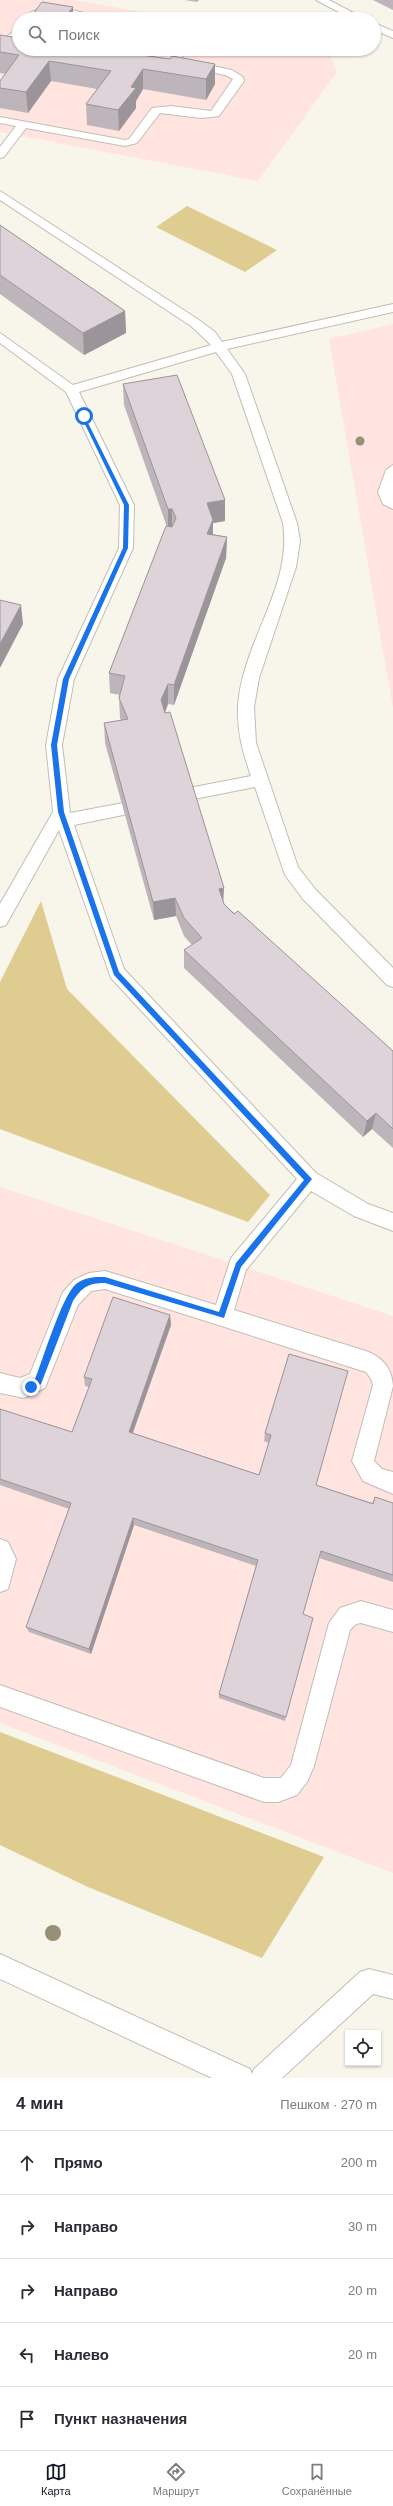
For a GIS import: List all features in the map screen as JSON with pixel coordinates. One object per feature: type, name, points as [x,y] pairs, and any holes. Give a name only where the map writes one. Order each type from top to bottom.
[{"type":"lane","points":[[322,0],[346,12]]},
{"type":"lane","points":[[46,12],[61,12]]},
{"type":"lane","points":[[381,29],[393,35]]},
{"type":"lane","points":[[0,46],[8,43],[12,38]]},
{"type":"lane","points":[[0,120],[125,143],[133,141],[156,110],[169,109],[203,116],[215,114],[239,81],[238,77],[228,72],[178,62],[176,56]]},
{"type":"lane","points":[[0,155],[23,124]]},
{"type":"lane","points":[[0,195],[195,322],[210,335],[238,374],[290,522],[293,541],[289,567],[251,678],[246,707],[248,743],[291,870],[308,894],[393,980]]},
{"type":"lane","points":[[71,390],[219,347],[393,308]]},
{"type":"lane","points":[[0,336],[71,390],[127,505],[126,548],[66,679],[54,745],[62,816],[117,973],[309,1179],[360,1210],[393,1222]]},
{"type":"lane","points":[[393,470],[384,490],[384,496],[393,504]]},
{"type":"lane","points":[[189,794],[260,780]]},
{"type":"lane","points":[[62,816],[123,809]]},
{"type":"lane","points":[[0,920],[62,816]]},
{"type":"lane","points":[[222,1316],[238,1265],[309,1179]]},
{"type":"lane","points":[[0,1383],[23,1390],[31,1387],[38,1381],[70,1299],[78,1287],[90,1280],[105,1280],[366,1360],[376,1367],[382,1375],[383,1385],[364,1461],[365,1468],[374,1477],[393,1483]]},
{"type":"lane","points":[[0,1550],[5,1559],[0,1581]]},
{"type":"lane","points":[[0,1696],[264,1790],[281,1791],[295,1782],[302,1766],[337,1631],[342,1620],[353,1612],[367,1612],[393,1621]]},
{"type":"lane","points":[[0,1966],[240,2078]]},
{"type":"lane","points":[[263,2078],[369,1981],[393,1987]]},
{"type":"shaded area","points":[[0,0],[73,0],[142,12],[12,12],[12,56],[330,56],[337,72],[258,181],[0,132]]},
{"type":"shaded area","points":[[187,206],[277,250],[245,272],[156,227]]},
{"type":"shaded area","points":[[393,324],[393,708],[329,339]]},
{"type":"shaded area","points":[[41,901],[67,989],[270,1195],[248,1222],[0,1129],[0,982]]},
{"type":"shaded area","points":[[0,1187],[393,1316],[393,1873],[0,1723]]},
{"type":"shaded area","points":[[0,1732],[324,1857],[262,1958],[88,1887],[0,1845]]},
{"type":"building","points":[[42,2],[73,7],[69,12],[34,12]]},
{"type":"building","points":[[0,35],[12,37],[12,54],[0,52]]},
{"type":"building","points":[[18,56],[148,56],[170,59],[172,56],[215,64],[206,79],[143,69],[131,87],[136,88],[118,110],[86,104],[111,71],[49,61],[26,92],[0,88],[0,81]]},
{"type":"building","points":[[0,225],[125,311],[83,333],[0,275]]},
{"type":"building","points":[[177,375],[225,500],[207,503],[213,520],[207,534],[227,537],[174,685],[168,684],[161,700],[165,713],[170,712],[224,888],[219,889],[224,904],[234,914],[238,911],[393,1051],[393,1129],[376,1113],[367,1121],[184,950],[202,938],[184,918],[175,898],[153,902],[104,723],[128,719],[119,698],[125,676],[109,673],[166,526],[172,527],[176,518],[172,509],[168,509],[123,384]]},
{"type":"building","points":[[0,600],[21,605],[0,644]]},
{"type":"building","points":[[113,1297],[170,1315],[129,1432],[259,1475],[271,1435],[265,1433],[289,1354],[348,1371],[316,1485],[373,1504],[375,1497],[393,1503],[393,1575],[321,1551],[303,1614],[313,1618],[286,1717],[219,1694],[258,1560],[133,1518],[89,1649],[26,1627],[71,1503],[0,1479],[0,1409],[72,1432],[92,1379],[84,1377]]},
{"type":"route","points":[[31,1387],[38,1381],[70,1299],[78,1287],[90,1280],[105,1280],[222,1316],[238,1265],[309,1179],[117,973],[61,812],[54,745],[66,679],[126,548],[127,505],[84,416]]}]
